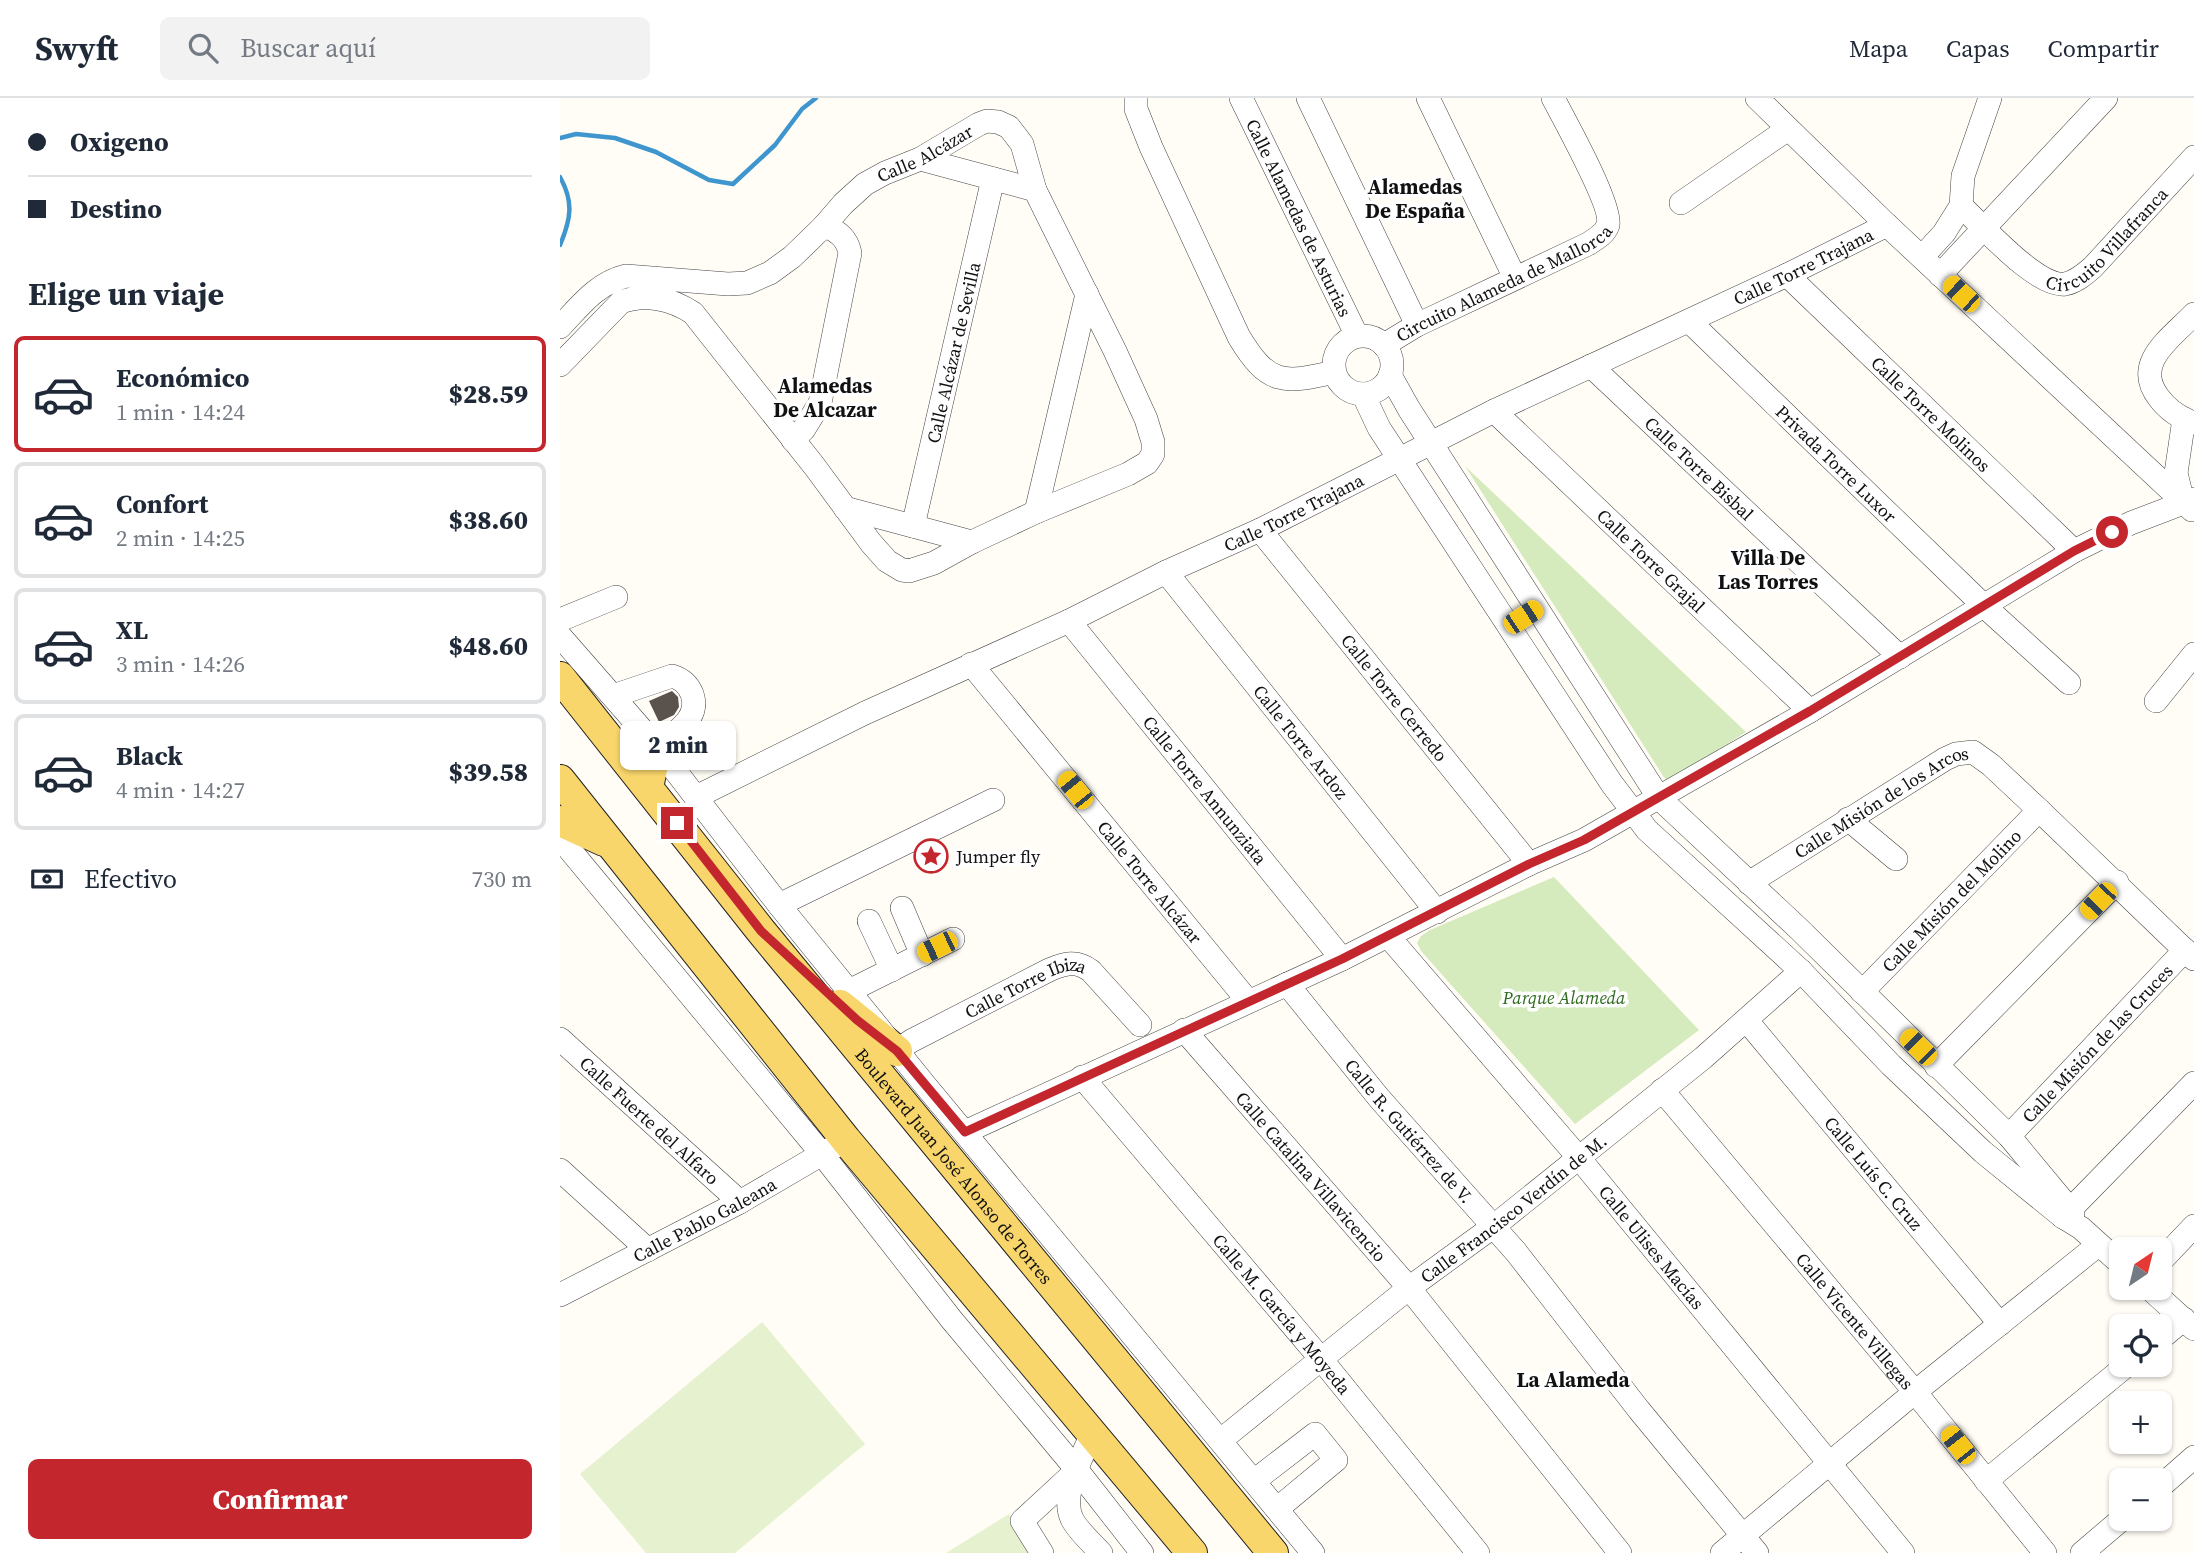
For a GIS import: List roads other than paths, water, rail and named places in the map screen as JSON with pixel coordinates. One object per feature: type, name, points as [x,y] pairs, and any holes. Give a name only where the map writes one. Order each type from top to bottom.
[{"type":"main road","name":"Boulevard Juan José Alonso de Torres","points":[[560,677],[761,931],[1273,1553]]},
{"type":"main road","points":[[560,710],[591,725],[616,747]]},
{"type":"main road","points":[[648,787],[657,747]]},
{"type":"main road","points":[[560,780],[834,1147],[893,1196],[1192,1553]]},
{"type":"main road","points":[[560,821],[610,844]]},
{"type":"main road","points":[[761,931],[857,1020],[897,1051]]},
{"type":"street","points":[[1136,98],[1136,109],[1151,147],[1238,337],[1249,355],[1261,368],[1288,381],[1334,372]]},
{"type":"street","name":"Calle Alamedas de Asturias","points":[[1241,98],[1357,336]]},
{"type":"street","points":[[1308,98],[1417,325]]},
{"type":"street","points":[[1428,98],[1515,278]]},
{"type":"street","name":"Circuito Alameda de Mallorca","points":[[1384,345],[1417,325],[1600,236],[1609,222],[1602,196],[1553,98]]},
{"type":"street","points":[[1757,98],[1940,275],[2190,504]]},
{"type":"street","points":[[1922,257],[1944,233],[1961,206],[1963,176],[1990,98]]},
{"type":"street","points":[[1940,275],[2106,98]]},
{"type":"street","name":"Calle Alcázar","points":[[596,289],[626,276],[747,283],[770,273],[792,257],[848,198],[865,184],[920,159],[979,124],[986,121],[998,122],[1009,127],[1022,144],[1035,190],[1146,419],[1151,433],[1153,454],[1147,463],[1128,474],[1036,512],[934,563],[909,571],[902,570],[881,554],[692,313],[672,302],[658,299],[631,298],[612,310]]},
{"type":"street","points":[[1681,203],[1788,129]]},
{"type":"street","name":"Circuito Villafranca","points":[[1961,206],[2040,278],[2054,284],[2073,282],[2093,267],[2194,157]]},
{"type":"street","points":[[920,159],[1035,190]]},
{"type":"street","name":"Calle Alcázar de Sevilla","points":[[913,526],[993,179]]},
{"type":"street","name":"Calle Torre Trajana","points":[[696,797],[971,664],[1069,621],[1166,572],[1260,530],[1494,411],[1787,275],[1887,225]]},
{"type":"street","points":[[793,440],[804,429],[820,403],[850,253],[844,237],[824,226]]},
{"type":"street","name":"Calle Torre Molinos","points":[[1787,275],[2074,551]]},
{"type":"street","points":[[560,327],[596,289],[612,310],[560,365]]},
{"type":"street","points":[[1036,512],[1087,294]]},
{"type":"street","points":[[2190,504],[2176,473],[2189,421],[2161,402],[2152,390],[2147,376],[2148,366],[2157,353],[2194,314]]},
{"type":"street","name":"Privada Torre Luxor","points":[[1689,321],[1983,605],[2068,683]]},
{"type":"street","points":[[1367,335],[1376,339],[1384,345],[1391,359],[1390,375],[1379,389],[1363,394],[1345,388],[1334,372],[1338,349],[1346,340],[1357,336],[1367,335]]},
{"type":"street","name":"Calle Torre Bisbal","points":[[1591,366],[1900,657]]},
{"type":"street","points":[[1390,375],[1659,798],[1799,929],[2009,1136],[2071,1218],[2109,1254]]},
{"type":"street","points":[[1363,394],[1380,428],[1633,814],[1656,839],[1801,971],[1891,1065],[1983,1152],[2071,1218]]},
{"type":"street","name":"Calle Torre Grajal","points":[[1494,411],[1810,711]]},
{"type":"street","points":[[965,1132],[1342,959],[1529,864],[1584,840],[1810,711],[2074,551],[2131,523],[2190,504]]},
{"type":"street","points":[[845,508],[972,542]]},
{"type":"street","name":"Calle Torre Cerredo","points":[[1260,530],[1529,864]]},
{"type":"street","name":"Calle Torre Ardoz","points":[[1166,572],[1437,912]]},
{"type":"street","points":[[560,620],[616,597]]},
{"type":"street","points":[[1509,626],[1537,607]]},
{"type":"street","name":"Calle Torre Annunziata","points":[[1069,621],[1342,959]]},
{"type":"street","points":[[560,636],[657,747],[779,905],[897,1051],[1313,1553]]},
{"type":"street","points":[[2157,701],[2194,654]]},
{"type":"street","name":"Calle Torre Alcázar","points":[[971,664],[1248,1001]]},
{"type":"street","points":[[612,696],[672,676],[684,682],[694,701],[692,715],[688,722],[657,747]]},
{"type":"street","name":"Calle Misión de los Arcos","points":[[1749,883],[1945,759],[1973,752],[1991,765],[2189,954]]},
{"type":"street","points":[[779,905],[993,800]]},
{"type":"street","name":"Calle Misión del Molino","points":[[1862,992],[2039,810]]},
{"type":"street","points":[[1847,819],[1896,859]]},
{"type":"street","points":[[560,838],[834,1147],[870,1216],[1052,1443],[1077,1469],[1134,1550]]},
{"type":"street","points":[[1936,1066],[2116,883]]},
{"type":"street","points":[[902,908],[922,955]]},
{"type":"street","points":[[869,921],[892,970]]},
{"type":"street","name":"Calle Ulises Macías","points":[[1388,936],[1579,1158],[1903,1553]]},
{"type":"street","points":[[849,991],[953,939]]},
{"type":"street","name":"Calle Misión de las Cruces","points":[[2009,1136],[2189,954]]},
{"type":"street","name":"Calle Torre Ibiza","points":[[897,1051],[911,1041],[1049,970],[1074,963],[1084,965],[1091,971],[1140,1025]]},
{"type":"street","name":"Calle Francisco Verdín de M.","points":[[1221,1440],[1409,1287],[1494,1226],[1579,1158],[1747,1021],[1801,971]]},
{"type":"street","name":"Calle R. Gutiérrez de V.","points":[[1287,984],[1379,1098],[1494,1226],[1750,1545]]},
{"type":"street","name":"Calle Luís C. Cruz","points":[[1747,1021],[2000,1324]]},
{"type":"street","name":"Calle Catalina Villavicencio","points":[[1184,1030],[1409,1287],[1620,1553]]},
{"type":"street","name":"Calle Fuerte del Alfaro","points":[[560,1040],[740,1202]]},
{"type":"street","name":"Calle M. García y Moyeda","points":[[1082,1076],[1321,1359],[1478,1553]]},
{"type":"street","points":[[2071,1218],[2194,1083]]},
{"type":"street","name":"Calle Vicente Villegas","points":[[1662,1090],[1915,1392],[2045,1553]]},
{"type":"street","name":"Calle Pablo Galeana","points":[[560,1295],[740,1202],[834,1147]]},
{"type":"street","points":[[560,1170],[648,1250]]},
{"type":"street","points":[[870,1216],[893,1196]]},
{"type":"street","points":[[2172,1249],[2194,1226]]},
{"type":"street","points":[[1722,1553],[1750,1545],[1829,1463],[2098,1245]]},
{"type":"street","points":[[951,1319],[977,1297]]},
{"type":"street","points":[[2162,1300],[2189,1324],[2172,1333]]},
{"type":"street","points":[[1986,1481],[2112,1377]]},
{"type":"street","points":[[1092,1433],[1077,1469],[1068,1505],[1073,1521],[1101,1553]]},
{"type":"street","points":[[1254,1480],[1315,1434],[1336,1460],[1277,1508]]},
{"type":"street","points":[[2172,1476],[2194,1457]]},
{"type":"street","points":[[1042,1553],[1021,1521],[1077,1469]]},
{"type":"street","points":[[2082,1553],[2109,1530]]},
{"type":"waterway","points":[[560,138],[576,134],[615,138],[656,152],[709,180],[733,184],[775,145],[802,109],[816,98]]},
{"type":"waterway","points":[[560,177],[569,203],[567,227],[560,245]]},
{"type":"place","name":"Jumper fly","points":[[931,856]]},
{"type":"district","name":"Alamedas De España","points":[[1415,198]]},
{"type":"district","name":"Alamedas De Alcazar","points":[[825,397]]},
{"type":"district","name":"Villa De Las Torres","points":[[1768,569]]},
{"type":"district","name":"La Alameda","points":[[1573,1379]]},
{"type":"park label","name":"Parque Alameda","points":[[1564,997]]}]
